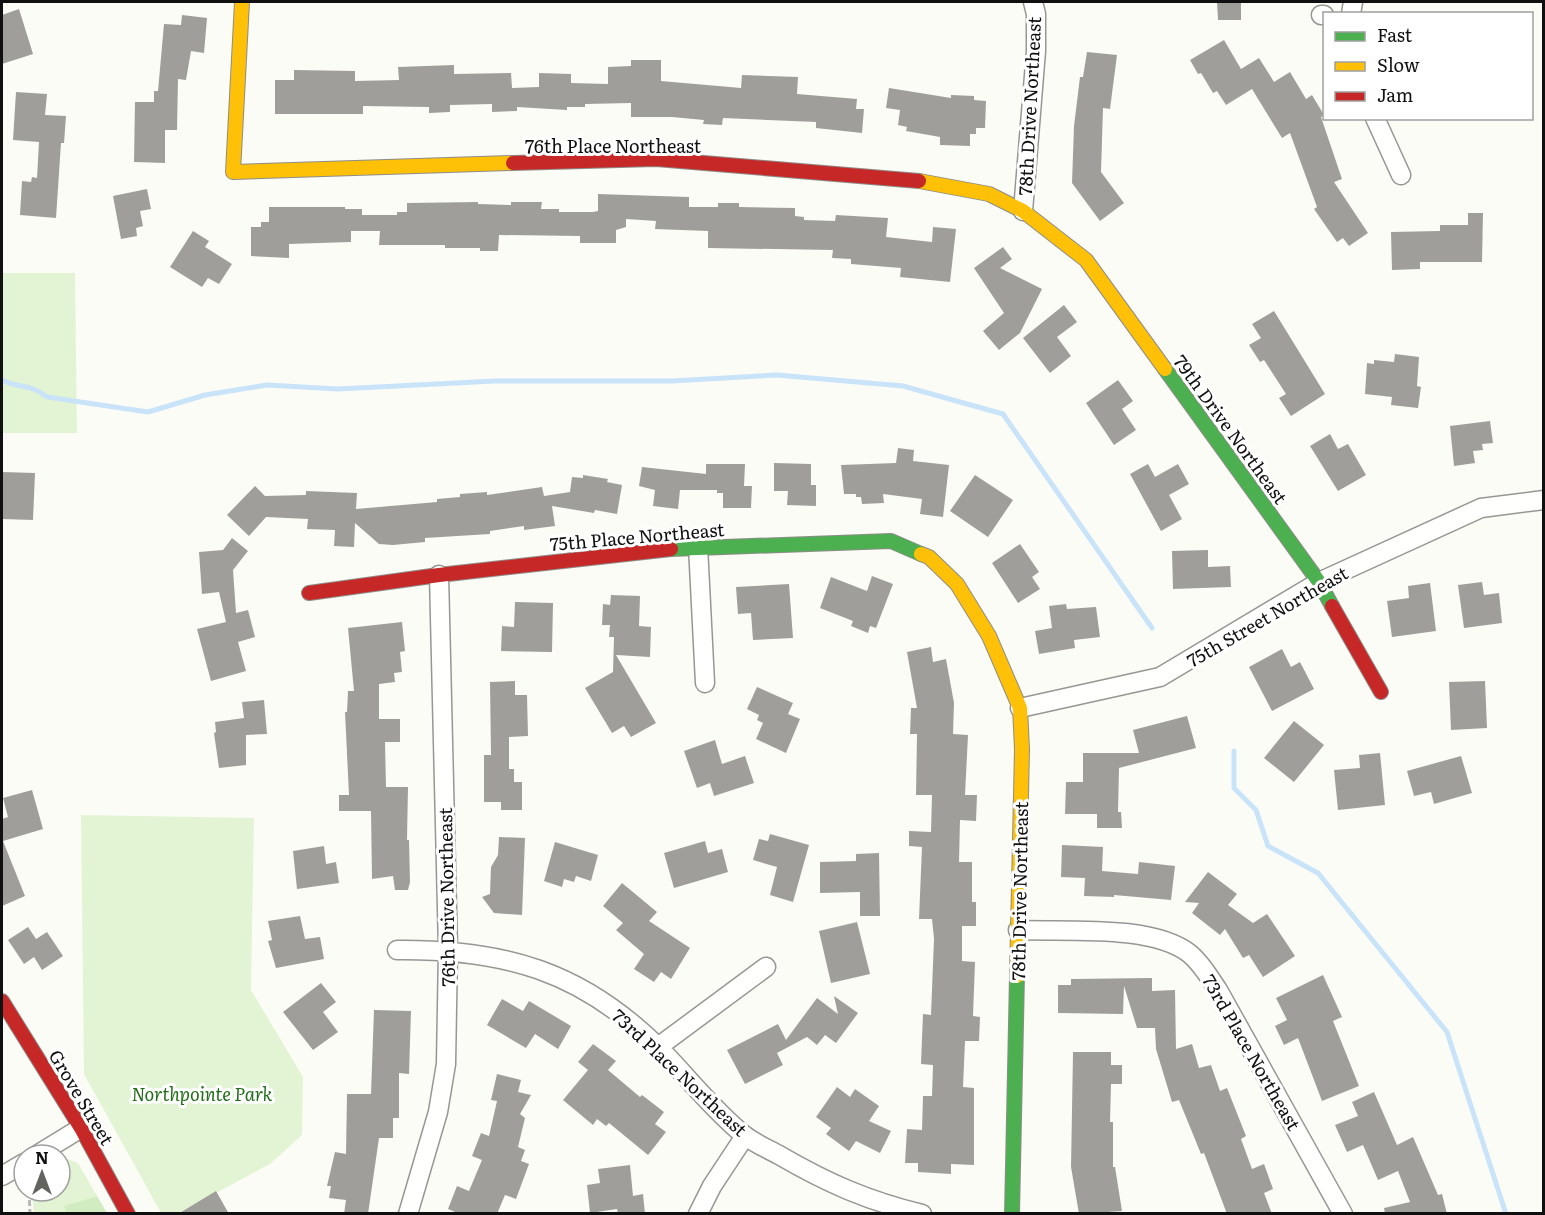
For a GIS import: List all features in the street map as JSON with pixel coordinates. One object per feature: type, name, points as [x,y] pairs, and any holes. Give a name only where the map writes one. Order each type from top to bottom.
[{"type":"street","name":"76th Place Northeast","points":[[242,2],[232,172],[656,159],[900,177],[989,194],[1023,211]]},
{"type":"street","name":"78th Drive Northeast","points":[[1023,211],[1036,51],[1036,14],[1033,2]]},
{"type":"street","points":[[1376,120],[1401,175]]},
{"type":"street","name":"79th Drive Northeast","points":[[1023,211],[1086,260],[1319,582],[1381,692]]},
{"type":"street","name":"75th Street Northeast","points":[[1020,708],[1160,677],[1319,582],[1481,508],[1544,500]]},
{"type":"street","name":"75th Place Northeast","points":[[309,593],[439,575],[698,546],[891,541],[929,557],[957,584]]},
{"type":"street","points":[[698,546],[705,683]]},
{"type":"street","name":"76th Drive Northeast","points":[[408,1214],[438,1112],[446,1064],[448,950],[439,575]]},
{"type":"street","name":"78th Drive Northeast","points":[[957,584],[989,636],[1020,708],[1022,749],[1012,1214]]},
{"type":"street","name":"73rd Place Northeast","points":[[1018,930],[1142,934],[1171,942],[1188,953],[1201,965],[1218,990],[1343,1214]]},
{"type":"street","name":"73rd Place Northeast","points":[[397,950],[448,950],[518,962],[561,978],[604,1001],[658,1047],[690,1084],[745,1136],[810,1173],[876,1203],[922,1214]]},
{"type":"street","points":[[658,1047],[766,967]]},
{"type":"street","name":"Grove Street","points":[[2,1001],[81,1128],[128,1214]]},
{"type":"street","points":[[57,1143],[81,1128]]},
{"type":"street","points":[[698,1214],[712,1186],[745,1136]]},
{"type":"green space","points":[[2,273],[75,273],[77,433],[2,433]]},
{"type":"green space","name":"Northpointe Park","points":[[81,815],[254,818],[251,990],[303,1077],[302,1135],[270,1164],[179,1213],[161,1213],[84,1074]]},
{"type":"green space","points":[[72,1161],[78,1163],[97,1196],[65,1206],[66,1213],[34,1213],[33,1203],[72,1203]]},
{"type":"green space","points":[[97,1196],[107,1213],[66,1213],[64,1206]]},
{"type":"building","points":[[1217,2],[1241,2],[1241,20],[1218,20]]},
{"type":"building","points":[[19,9],[33,54],[2,64],[2,15]]},
{"type":"building","points":[[182,15],[207,18],[204,53],[191,51],[186,80],[178,79],[177,130],[165,130],[165,163],[134,162],[135,102],[154,102],[154,91],[158,91],[164,24],[181,25]]},
{"type":"building","points":[[1224,40],[1241,69],[1259,58],[1274,82],[1290,72],[1306,99],[1312,95],[1323,113],[1321,117],[1342,179],[1334,182],[1368,233],[1349,246],[1343,238],[1337,242],[1314,209],[1317,207],[1290,133],[1282,138],[1252,89],[1226,105],[1217,91],[1213,93],[1190,60]]},
{"type":"building","points":[[1087,52],[1117,55],[1110,109],[1103,108],[1101,172],[1124,203],[1100,221],[1072,183],[1074,126],[1080,77],[1083,77]]},
{"type":"building","points":[[631,60],[661,60],[661,81],[741,88],[742,75],[798,77],[797,94],[857,99],[856,109],[864,109],[862,133],[816,128],[816,122],[723,118],[722,125],[703,124],[704,120],[672,117],[631,117],[631,103],[585,104],[585,107],[567,107],[567,110],[517,107],[517,111],[492,112],[492,104],[450,105],[450,112],[429,113],[429,107],[363,106],[363,114],[275,114],[275,80],[294,80],[294,70],[355,71],[355,81],[399,80],[398,67],[454,65],[454,74],[511,73],[512,88],[539,87],[539,73],[571,74],[571,83],[608,84],[608,67],[631,66]]},
{"type":"building","points":[[889,88],[951,98],[951,95],[974,96],[974,100],[986,101],[985,128],[976,128],[976,134],[970,134],[970,146],[940,145],[940,137],[906,131],[907,127],[898,125],[900,110],[886,108]]},
{"type":"building","points":[[16,92],[47,94],[45,115],[66,116],[64,143],[61,143],[56,218],[20,215],[22,181],[31,182],[32,177],[37,178],[39,142],[13,140]]},
{"type":"building","points":[[147,189],[151,209],[140,211],[143,226],[136,228],[137,236],[121,239],[113,196]]},
{"type":"building","points":[[598,194],[689,197],[689,207],[718,207],[718,203],[739,203],[739,207],[795,208],[795,216],[804,217],[804,220],[835,221],[836,215],[888,218],[886,237],[932,242],[933,227],[956,229],[950,282],[900,277],[901,268],[851,264],[851,259],[832,258],[833,250],[708,248],[708,231],[655,229],[656,221],[626,219],[626,227],[616,230],[616,243],[580,243],[580,236],[499,235],[498,251],[480,251],[480,248],[445,248],[445,245],[379,245],[380,231],[351,231],[351,242],[289,244],[289,258],[251,256],[251,227],[261,227],[261,222],[269,222],[269,207],[345,207],[345,209],[362,209],[362,215],[397,215],[397,212],[407,212],[407,203],[478,202],[478,204],[511,205],[511,202],[542,202],[541,209],[559,209],[559,212],[593,212],[598,211]]},
{"type":"building","points":[[1468,213],[1483,213],[1482,262],[1420,262],[1420,269],[1392,270],[1391,232],[1440,231],[1440,225],[1468,225]]},
{"type":"building","points":[[193,231],[209,241],[205,247],[232,264],[219,284],[208,278],[202,287],[170,267]]},
{"type":"building","points":[[1003,247],[1012,259],[1000,268],[1042,289],[1020,333],[999,350],[983,331],[1004,313],[974,268]]},
{"type":"building","points":[[1064,305],[1077,322],[1057,337],[1071,356],[1050,373],[1023,338]]},
{"type":"building","points":[[1274,311],[1325,394],[1291,416],[1279,398],[1286,394],[1264,360],[1260,362],[1249,345],[1261,338],[1252,324]]},
{"type":"building","points":[[1395,354],[1419,357],[1417,386],[1421,387],[1418,408],[1391,405],[1392,397],[1365,394],[1367,363],[1374,364],[1374,360],[1394,362]]},
{"type":"building","points":[[1118,380],[1133,401],[1122,409],[1136,430],[1114,445],[1086,403]]},
{"type":"building","points":[[1490,421],[1493,443],[1482,444],[1483,450],[1473,451],[1475,463],[1454,466],[1450,426]]},
{"type":"building","points":[[1330,434],[1338,449],[1348,444],[1366,475],[1338,491],[1310,446]]},
{"type":"building","points":[[898,448],[914,450],[913,461],[949,465],[943,517],[920,514],[922,499],[883,494],[884,503],[862,504],[861,497],[856,497],[856,494],[844,494],[841,465],[896,463]]},
{"type":"building","points":[[774,463],[811,464],[811,485],[816,485],[816,506],[787,505],[788,491],[774,491]]},
{"type":"building","points":[[706,464],[745,464],[744,486],[752,486],[751,508],[723,508],[723,493],[717,493],[717,490],[680,490],[678,509],[653,506],[655,490],[639,486],[642,467],[706,474]]},
{"type":"building","points":[[1148,464],[1155,477],[1178,464],[1189,484],[1169,495],[1182,519],[1161,531],[1130,474]]},
{"type":"building","points":[[2,472],[35,473],[33,520],[2,519]]},
{"type":"building","points":[[583,475],[608,479],[607,482],[622,485],[617,514],[595,510],[594,513],[552,506],[555,526],[524,530],[524,526],[490,531],[490,534],[425,538],[425,542],[393,545],[379,544],[355,523],[354,547],[334,546],[335,530],[307,529],[308,519],[266,517],[249,536],[227,515],[255,486],[265,496],[306,495],[306,491],[357,493],[356,509],[437,502],[437,499],[460,497],[460,494],[487,492],[487,495],[542,487],[544,496],[570,492],[572,477],[583,478]]},
{"type":"building","points":[[975,475],[1013,500],[988,537],[950,511]]},
{"type":"building","points":[[232,538],[248,551],[233,570],[236,613],[248,610],[255,637],[238,642],[246,671],[211,681],[197,629],[226,622],[219,592],[202,594],[199,552],[223,550]]},
{"type":"building","points":[[1020,544],[1039,572],[1032,577],[1040,589],[1018,603],[992,563]]},
{"type":"building","points":[[1208,550],[1208,567],[1230,566],[1231,587],[1173,589],[1172,551]]},
{"type":"building","points":[[872,576],[893,584],[876,628],[870,626],[868,633],[851,626],[853,621],[820,608],[831,577],[867,591]]},
{"type":"building","points":[[1482,582],[1484,595],[1499,593],[1502,623],[1464,628],[1458,585]]},
{"type":"building","points":[[1430,583],[1436,631],[1392,637],[1387,601],[1409,598],[1408,586]]},
{"type":"building","points":[[789,584],[793,638],[753,640],[751,613],[738,614],[736,587]]},
{"type":"building","points":[[611,595],[640,596],[639,626],[651,627],[650,657],[616,655],[656,723],[631,737],[624,726],[612,733],[585,688],[613,672],[614,637],[609,637],[610,625],[602,625],[603,604],[610,605]]},
{"type":"building","points":[[515,602],[553,603],[552,652],[501,651],[502,626],[514,627]]},
{"type":"building","points":[[1066,604],[1067,609],[1096,607],[1100,637],[1074,640],[1075,648],[1039,654],[1035,631],[1052,628],[1049,606]]},
{"type":"building","points":[[402,622],[405,651],[400,652],[402,672],[394,673],[395,682],[379,684],[379,719],[400,719],[400,742],[385,742],[386,787],[408,787],[407,840],[409,840],[410,882],[408,890],[395,890],[393,876],[372,879],[371,811],[339,811],[339,795],[349,795],[345,712],[347,712],[348,691],[354,691],[348,628]]},
{"type":"building","points":[[931,647],[933,662],[946,659],[954,703],[953,734],[968,735],[965,795],[977,795],[976,821],[960,820],[959,862],[972,862],[972,902],[976,902],[976,926],[962,926],[962,961],[975,962],[973,1016],[980,1017],[979,1041],[965,1041],[963,1087],[974,1088],[974,1165],[951,1164],[951,1174],[918,1172],[918,1163],[905,1163],[907,1129],[922,1130],[923,1096],[932,1096],[933,1065],[921,1064],[923,1014],[931,1015],[934,939],[932,919],[919,919],[922,847],[909,846],[909,831],[931,832],[932,795],[916,795],[917,734],[910,734],[911,708],[917,708],[907,652]]},
{"type":"building","points":[[1282,649],[1291,667],[1300,662],[1314,689],[1272,711],[1249,667]]},
{"type":"building","points":[[515,681],[515,695],[527,695],[528,736],[509,737],[509,769],[514,769],[514,782],[522,782],[522,810],[501,810],[501,802],[484,802],[484,755],[491,755],[490,682]]},
{"type":"building","points":[[1485,681],[1487,728],[1451,730],[1449,682]]},
{"type":"building","points":[[757,687],[793,703],[788,714],[800,719],[786,753],[756,739],[763,723],[757,720],[759,715],[747,709]]},
{"type":"building","points":[[264,700],[267,734],[246,735],[246,765],[219,768],[214,733],[216,732],[215,722],[244,718],[242,702]]},
{"type":"building","points":[[1187,716],[1196,748],[1119,768],[1118,812],[1121,812],[1122,828],[1097,828],[1097,814],[1065,814],[1066,782],[1083,782],[1083,753],[1139,753],[1133,730]]},
{"type":"building","points":[[1294,721],[1324,745],[1294,782],[1264,758]]},
{"type":"building","points":[[715,740],[722,764],[745,756],[754,783],[714,796],[710,783],[697,788],[684,751]]},
{"type":"building","points":[[1380,753],[1385,805],[1338,810],[1334,770],[1360,768],[1359,755]]},
{"type":"building","points":[[1461,756],[1472,793],[1434,804],[1431,792],[1414,796],[1407,771]]},
{"type":"building","points":[[32,790],[43,829],[3,841],[25,896],[2,906],[2,819],[8,817],[3,798]]},
{"type":"building","points":[[770,834],[809,845],[793,902],[770,895],[777,867],[753,860],[759,839],[768,841]]},
{"type":"building","points":[[499,837],[525,838],[522,915],[494,913],[482,897],[490,894],[491,867],[498,855]]},
{"type":"building","points":[[705,841],[708,853],[722,849],[728,872],[674,888],[664,853]]},
{"type":"building","points":[[555,842],[598,855],[591,881],[576,876],[574,882],[564,879],[562,887],[544,881]]},
{"type":"building","points":[[1062,845],[1103,847],[1102,871],[1138,874],[1139,862],[1175,866],[1171,900],[1114,895],[1114,897],[1084,896],[1085,878],[1061,877]]},
{"type":"building","points":[[324,846],[326,864],[336,862],[339,883],[297,889],[293,851]]},
{"type":"building","points":[[879,853],[880,916],[860,916],[860,892],[820,893],[820,862],[856,861],[856,854]]},
{"type":"building","points":[[1208,872],[1237,894],[1228,905],[1253,923],[1267,914],[1295,956],[1263,977],[1249,955],[1243,958],[1225,929],[1220,935],[1192,913],[1199,903],[1185,902]]},
{"type":"building","points":[[622,883],[657,912],[649,921],[690,948],[671,979],[661,972],[654,982],[634,969],[644,954],[616,930],[623,923],[603,906]]},
{"type":"building","points":[[300,916],[305,939],[320,937],[324,959],[276,968],[268,941],[272,940],[268,921]]},
{"type":"building","points":[[857,922],[870,974],[831,983],[819,931]]},
{"type":"building","points":[[28,927],[36,939],[47,932],[63,956],[42,970],[34,957],[24,964],[8,940]]},
{"type":"building","points":[[1323,975],[1342,1017],[1333,1021],[1359,1086],[1322,1101],[1298,1038],[1284,1045],[1275,1026],[1287,1020],[1276,998]]},
{"type":"building","points":[[1152,978],[1152,991],[1175,990],[1176,1049],[1192,1044],[1199,1068],[1211,1065],[1220,1091],[1227,1088],[1246,1136],[1241,1139],[1252,1169],[1264,1164],[1273,1189],[1264,1193],[1272,1214],[1227,1214],[1204,1153],[1201,1154],[1179,1100],[1172,1102],[1156,1049],[1155,1028],[1137,1028],[1124,986],[1123,1014],[1058,1013],[1058,985],[1071,985],[1071,979]]},
{"type":"building","points":[[321,983],[336,1002],[323,1012],[338,1032],[313,1050],[283,1012]]},
{"type":"building","points":[[834,996],[858,1013],[836,1043],[825,1035],[817,1045],[807,1037],[777,1053],[783,1065],[745,1084],[727,1050],[778,1024],[786,1040],[817,998],[838,1014]]},
{"type":"building","points":[[502,999],[523,1011],[529,1001],[571,1026],[558,1049],[535,1034],[526,1048],[487,1025]]},
{"type":"building","points":[[374,1010],[411,1011],[409,1074],[399,1073],[399,1118],[393,1118],[393,1138],[379,1138],[368,1214],[344,1214],[346,1200],[329,1198],[331,1186],[327,1186],[335,1152],[346,1154],[347,1094],[371,1094]]},
{"type":"building","points":[[593,1044],[616,1061],[608,1070],[640,1097],[642,1095],[664,1112],[655,1124],[666,1132],[648,1155],[609,1123],[606,1126],[597,1119],[593,1125],[563,1100],[588,1070],[578,1062]]},
{"type":"building","points":[[1073,1052],[1111,1052],[1111,1065],[1122,1065],[1122,1084],[1111,1084],[1110,1122],[1113,1122],[1113,1167],[1115,1167],[1122,1211],[1079,1214],[1071,1167]]},
{"type":"building","points":[[497,1074],[521,1080],[518,1092],[531,1095],[520,1114],[525,1118],[518,1147],[525,1150],[521,1161],[529,1164],[516,1199],[505,1195],[497,1214],[460,1214],[448,1209],[457,1186],[469,1191],[482,1160],[472,1156],[481,1133],[489,1136],[497,1101],[491,1100]]},
{"type":"building","points":[[837,1087],[850,1097],[855,1089],[879,1106],[869,1121],[891,1131],[880,1153],[856,1141],[849,1151],[826,1134],[831,1128],[816,1117]]},
{"type":"building","points":[[1374,1092],[1397,1145],[1413,1137],[1438,1195],[1442,1194],[1447,1214],[1385,1214],[1384,1208],[1410,1202],[1398,1171],[1378,1180],[1363,1145],[1347,1152],[1335,1125],[1358,1116],[1352,1102]]},
{"type":"building","points":[[630,1165],[633,1196],[643,1194],[645,1214],[618,1214],[617,1209],[590,1213],[587,1185],[600,1183],[598,1169]]},
{"type":"building","points":[[216,1191],[229,1214],[178,1214]]},
{"type":"waterway","points":[[2,380],[30,388],[47,397],[148,412],[205,395],[267,385],[338,389],[495,381],[672,381],[777,375],[903,386],[1003,414],[1152,628]]},
{"type":"waterway","points":[[1234,751],[1234,788],[1256,810],[1268,846],[1318,873],[1447,1032],[1506,1214]]},
{"type":"traffic: fast","points":[[1165,369],[1319,582],[1332,606]]},
{"type":"traffic: fast","points":[[671,549],[891,541],[921,554]]},
{"type":"traffic: fast","points":[[1012,1214],[1017,976]]},
{"type":"traffic: slow","points":[[242,2],[233,172],[513,163]]},
{"type":"traffic: slow","points":[[919,181],[989,194],[1023,211],[1086,260],[1165,369]]},
{"type":"traffic: slow","points":[[921,554],[929,557],[957,584],[989,636],[1020,708],[1022,749],[1017,976]]},
{"type":"traffic: jam","points":[[513,163],[656,159],[919,181]]},
{"type":"traffic: jam","points":[[309,593],[439,575],[671,549]]},
{"type":"traffic: jam","points":[[1332,606],[1381,692]]},
{"type":"traffic: jam","points":[[2,1001],[81,1128],[128,1214]]}]
